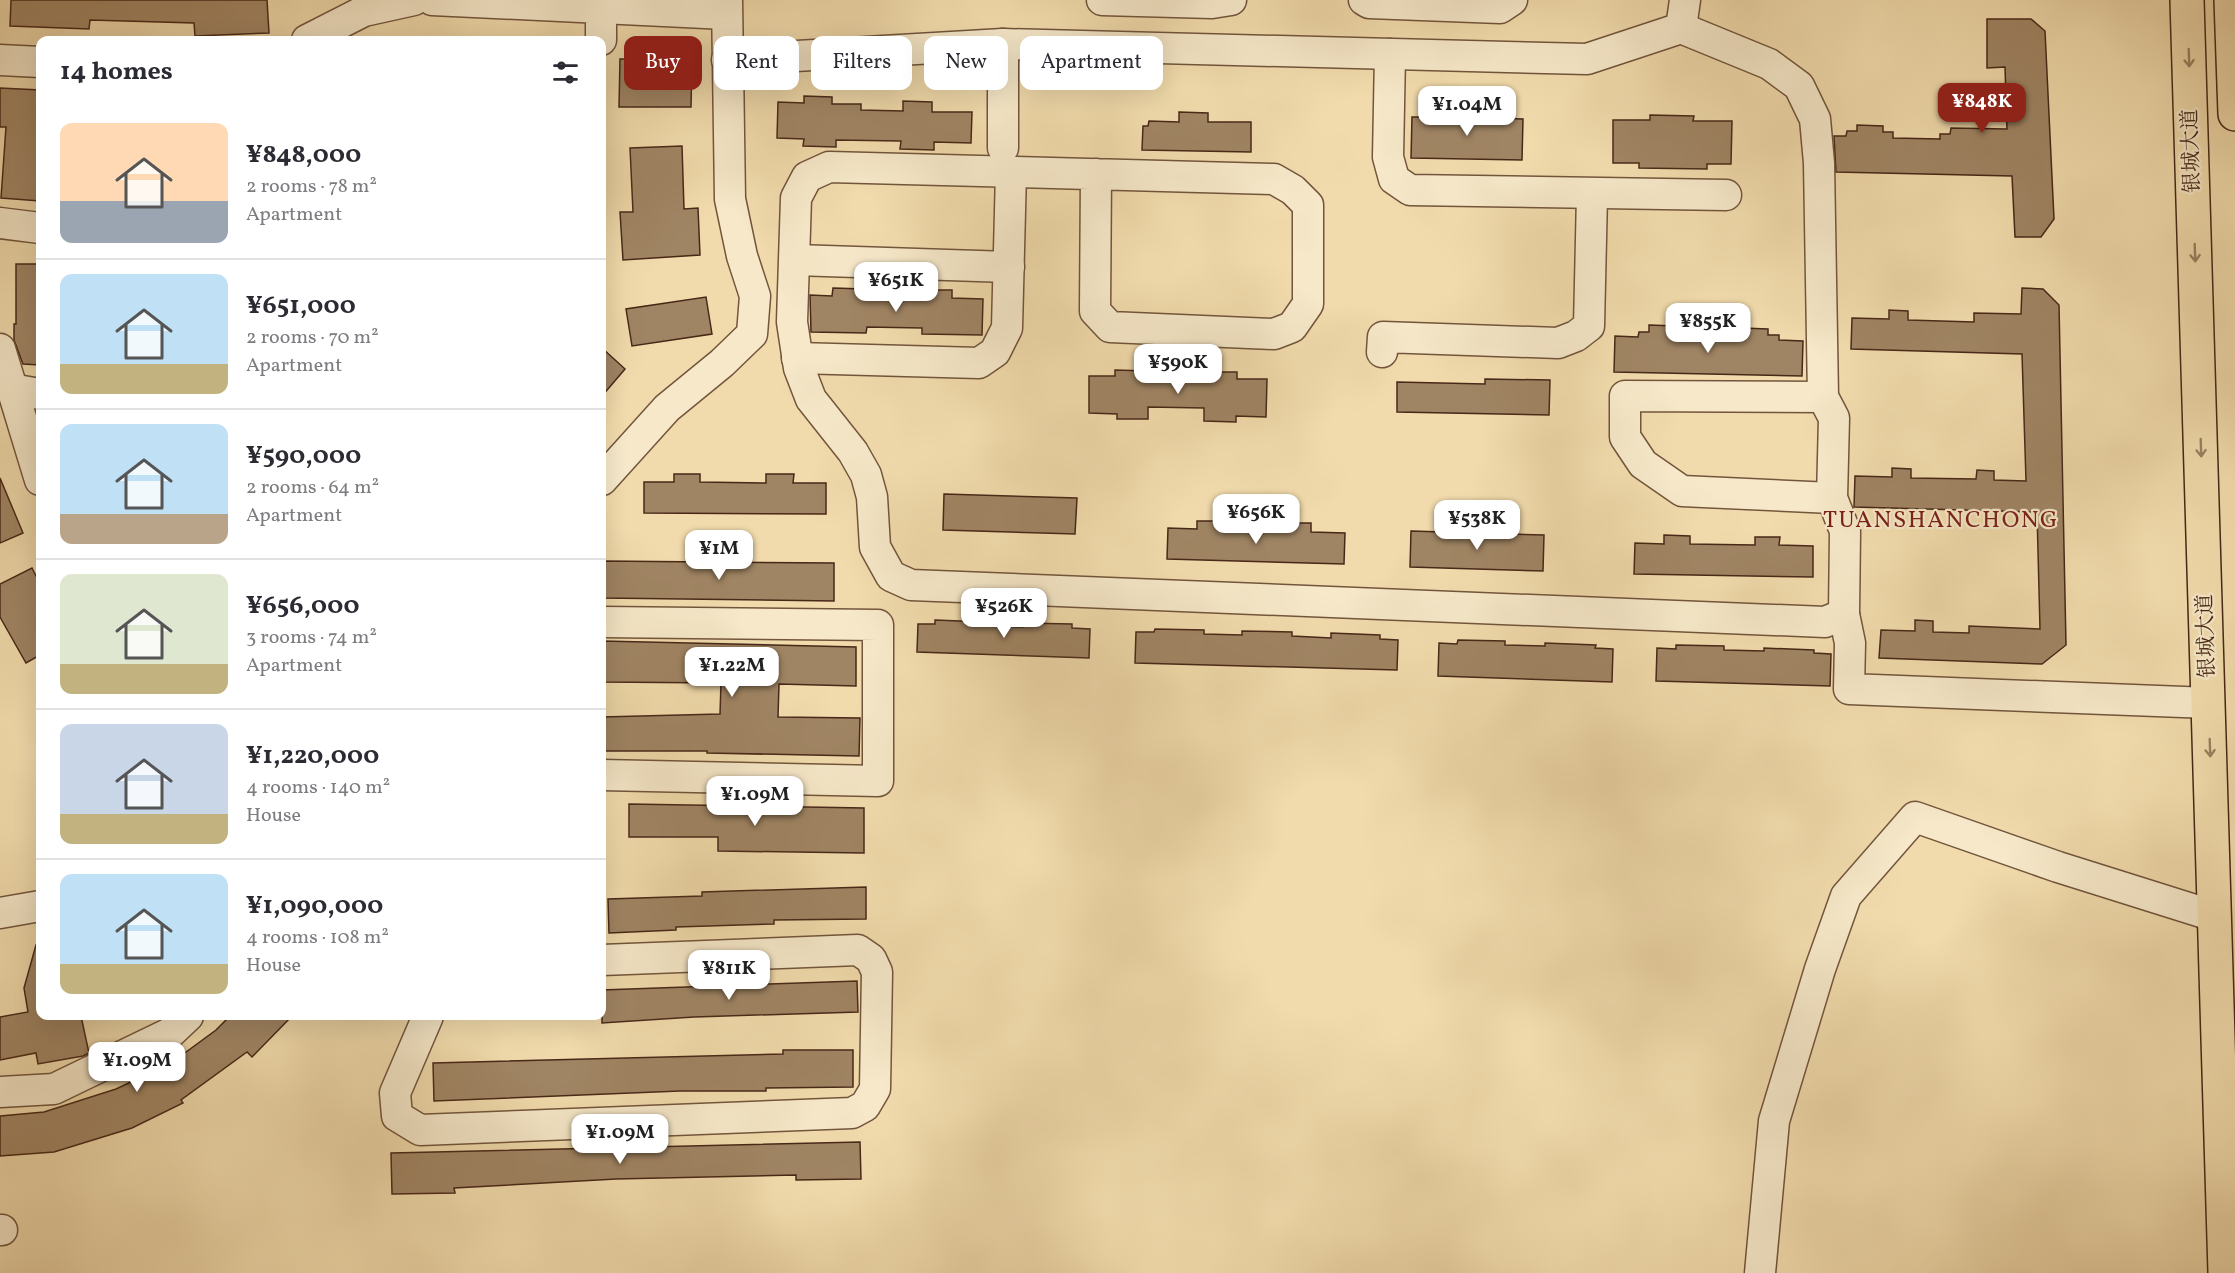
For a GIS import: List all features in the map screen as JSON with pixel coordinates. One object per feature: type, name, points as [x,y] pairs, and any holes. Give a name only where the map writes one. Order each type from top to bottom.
[{"type":"main road","name":"银城大道","points":[[2187,0],[2224,1273]]},
{"type":"main road","points":[[2231,0],[2235,111]]},
{"type":"street","points":[[315,36],[364,10],[414,0]]},
{"type":"street","points":[[432,0],[601,8],[727,7],[728,36]]},
{"type":"street","points":[[1102,0],[1212,3],[1231,0]]},
{"type":"street","points":[[1364,0],[1369,3],[1500,8],[1512,0]]},
{"type":"street","points":[[601,8],[601,36]]},
{"type":"street","points":[[1008,44],[1587,59],[1683,14],[1769,64],[1799,86],[1815,118],[1819,163],[1823,397],[1834,418],[1832,498],[1845,531],[1844,614],[1850,643],[1849,689],[2209,703]]},
{"type":"street","points":[[799,56],[924,49]]},
{"type":"street","points":[[1390,54],[1388,157],[1394,179],[1410,190],[1592,195],[1726,195]]},
{"type":"street","points":[[0,60],[36,62]]},
{"type":"street","points":[[606,476],[667,408],[722,363],[752,334],[755,296],[742,256],[730,199],[728,90]]},
{"type":"street","points":[[797,358],[979,363],[995,352],[1007,328],[1009,267],[1005,90]]},
{"type":"street","points":[[1096,174],[1095,311],[1110,327],[1274,334],[1292,327],[1308,304],[1308,205],[1293,190],[1274,179],[1096,174],[1007,160],[829,167],[807,177],[796,198],[792,322],[797,358],[811,399],[854,452],[866,475],[872,497],[875,548],[891,576],[911,585],[1825,622],[1844,614]]},
{"type":"street","points":[[1383,352],[1383,337],[1558,343],[1576,336],[1589,326],[1592,195]]},
{"type":"street","points":[[0,223],[36,228]]},
{"type":"street","points":[[795,260],[1009,267]]},
{"type":"street","points":[[0,349],[36,467]]},
{"type":"street","points":[[11,389],[36,393]]},
{"type":"street","points":[[1823,397],[1625,396],[1625,437],[1643,464],[1682,491],[1832,498]]},
{"type":"street","points":[[606,622],[878,625],[878,781],[606,775]]},
{"type":"street","points":[[1760,1273],[1774,1121],[1820,969],[1846,896],[1916,818],[2058,867],[2214,916]]},
{"type":"street","points":[[0,913],[36,907]]},
{"type":"street","points":[[426,1020],[395,1093],[397,1116],[420,1130],[852,1113],[865,1106],[875,1089],[877,972],[871,959],[858,950],[606,960]]},
{"type":"street","points":[[0,1092],[54,1089],[170,1034],[184,1020]]},
{"type":"building","points":[[11,0],[267,0],[269,33],[195,36],[194,23],[90,20],[89,29],[10,26]]},
{"type":"building","points":[[1987,19],[2031,19],[2045,31],[2054,219],[2041,237],[2015,237],[2012,176],[1836,172],[1834,136],[1846,136],[1847,131],[1857,131],[1857,125],[1883,126],[1883,132],[1893,132],[1893,138],[1940,139],[1940,134],[1950,134],[1951,128],[2007,129],[2005,67],[1987,68]]},
{"type":"building","points":[[620,59],[624,59],[624,90],[691,90],[691,107],[619,107]]},
{"type":"building","points":[[0,88],[36,90],[36,201],[1,198],[6,127],[0,127]]},
{"type":"building","points":[[804,96],[832,97],[832,104],[861,104],[861,110],[903,111],[903,101],[932,102],[932,112],[972,112],[971,143],[934,142],[934,150],[900,149],[901,141],[836,140],[836,147],[803,146],[804,139],[777,138],[778,102],[804,103]]},
{"type":"building","points":[[1449,109],[1486,110],[1486,118],[1523,119],[1522,160],[1411,158],[1412,117],[1449,117]]},
{"type":"building","points":[[1179,112],[1208,113],[1208,122],[1251,122],[1251,152],[1142,150],[1143,126],[1148,126],[1149,121],[1179,122]]},
{"type":"building","points":[[1650,115],[1694,116],[1693,121],[1732,121],[1731,164],[1707,164],[1707,169],[1639,168],[1639,163],[1613,163],[1613,120],[1650,120]]},
{"type":"building","points":[[682,146],[684,209],[698,208],[700,255],[623,260],[620,212],[633,212],[630,148]]},
{"type":"building","points":[[16,264],[36,264],[36,365],[23,364],[14,340],[14,324],[16,324]]},
{"type":"building","points":[[833,288],[864,289],[864,296],[922,298],[922,290],[952,290],[952,298],[983,299],[982,335],[922,334],[922,328],[867,327],[866,333],[811,332],[810,295],[832,296]]},
{"type":"building","points":[[2022,288],[2043,289],[2059,305],[2066,645],[2042,664],[1879,658],[1881,630],[1915,631],[1915,620],[1933,621],[1933,632],[1969,633],[1969,626],[2040,629],[2037,512],[1854,507],[1855,476],[1892,477],[1892,468],[1911,469],[1911,478],[1976,479],[1977,470],[1994,471],[1994,480],[2026,481],[2022,354],[1851,349],[1852,318],[1889,319],[1889,310],[1908,311],[1908,320],[1974,322],[1974,313],[2021,314]]},
{"type":"building","points":[[706,297],[712,334],[632,346],[626,309]]},
{"type":"building","points":[[1649,325],[1675,326],[1675,333],[1685,333],[1685,338],[1732,339],[1732,334],[1742,334],[1742,328],[1768,329],[1768,335],[1779,335],[1779,340],[1803,341],[1802,376],[1614,372],[1615,336],[1638,337],[1639,332],[1649,332]]},
{"type":"building","points":[[606,352],[625,369],[606,391]]},
{"type":"building","points":[[1115,370],[1147,371],[1147,377],[1204,378],[1204,372],[1237,372],[1237,379],[1267,379],[1266,417],[1236,416],[1236,422],[1204,421],[1204,408],[1148,407],[1148,419],[1117,419],[1117,414],[1089,413],[1089,376],[1115,376]]},
{"type":"building","points":[[1485,379],[1550,380],[1549,415],[1397,412],[1397,382],[1485,384]]},
{"type":"building","points":[[674,474],[700,474],[700,482],[766,483],[766,474],[794,474],[793,483],[826,483],[826,514],[644,513],[644,482],[674,482]]},
{"type":"building","points":[[0,478],[23,533],[0,543]]},
{"type":"building","points":[[944,494],[1077,498],[1075,534],[943,530]]},
{"type":"building","points":[[1197,521],[1222,521],[1222,530],[1287,532],[1287,523],[1311,523],[1311,532],[1345,533],[1344,564],[1167,559],[1168,528],[1197,529]]},
{"type":"building","points":[[1411,531],[1544,535],[1543,571],[1410,567]]},
{"type":"building","points":[[1664,535],[1690,536],[1690,544],[1755,545],[1755,537],[1780,537],[1779,545],[1813,546],[1813,577],[1634,574],[1635,543],[1664,544]]},
{"type":"building","points":[[606,561],[834,563],[834,601],[606,598]]},
{"type":"building","points":[[32,568],[36,576],[36,657],[26,663],[0,617],[0,584]]},
{"type":"building","points":[[935,620],[984,622],[984,626],[1023,627],[1023,623],[1072,624],[1072,628],[1090,629],[1089,658],[917,652],[918,624],[935,624]]},
{"type":"building","points":[[1155,629],[1204,630],[1204,634],[1242,635],[1242,631],[1292,632],[1292,636],[1331,638],[1331,633],[1380,635],[1380,639],[1398,640],[1397,670],[1135,663],[1136,632],[1154,632]]},
{"type":"building","points":[[1458,640],[1505,641],[1505,645],[1545,646],[1545,643],[1596,645],[1595,648],[1613,649],[1612,682],[1438,676],[1439,643],[1457,644]]},
{"type":"building","points":[[606,641],[856,647],[856,686],[779,684],[778,717],[860,718],[859,756],[707,753],[707,751],[606,751],[606,717],[720,714],[721,683],[606,682]]},
{"type":"building","points":[[1676,645],[1724,646],[1724,650],[1764,651],[1764,648],[1814,650],[1814,653],[1831,654],[1830,686],[1656,681],[1657,648],[1676,649]]},
{"type":"building","points":[[629,804],[864,808],[864,853],[718,851],[718,837],[629,837]]},
{"type":"building","points":[[866,887],[866,919],[774,920],[774,924],[676,927],[676,930],[609,933],[608,899],[702,896],[702,892]]},
{"type":"building","points":[[36,945],[36,1020],[82,1020],[89,1053],[38,1064],[36,1053],[0,1060],[0,1017],[28,1012],[24,988]]},
{"type":"building","points":[[857,981],[858,1012],[694,1017],[602,1023],[602,1020],[606,1020],[606,990]]},
{"type":"building","points":[[226,1020],[288,1020],[252,1057],[247,1052],[181,1100],[183,1103],[132,1128],[54,1152],[0,1156],[0,1116],[44,1112],[116,1089],[171,1063]]},
{"type":"building","points":[[783,1050],[853,1050],[853,1087],[766,1088],[766,1091],[680,1091],[434,1101],[433,1063],[783,1054]]},
{"type":"building","points":[[860,1142],[861,1179],[796,1180],[796,1175],[616,1179],[454,1188],[455,1193],[392,1194],[391,1153]]},
{"type":"district","name":"TUANSHANCHONG","points":[[1941,521]]}]
